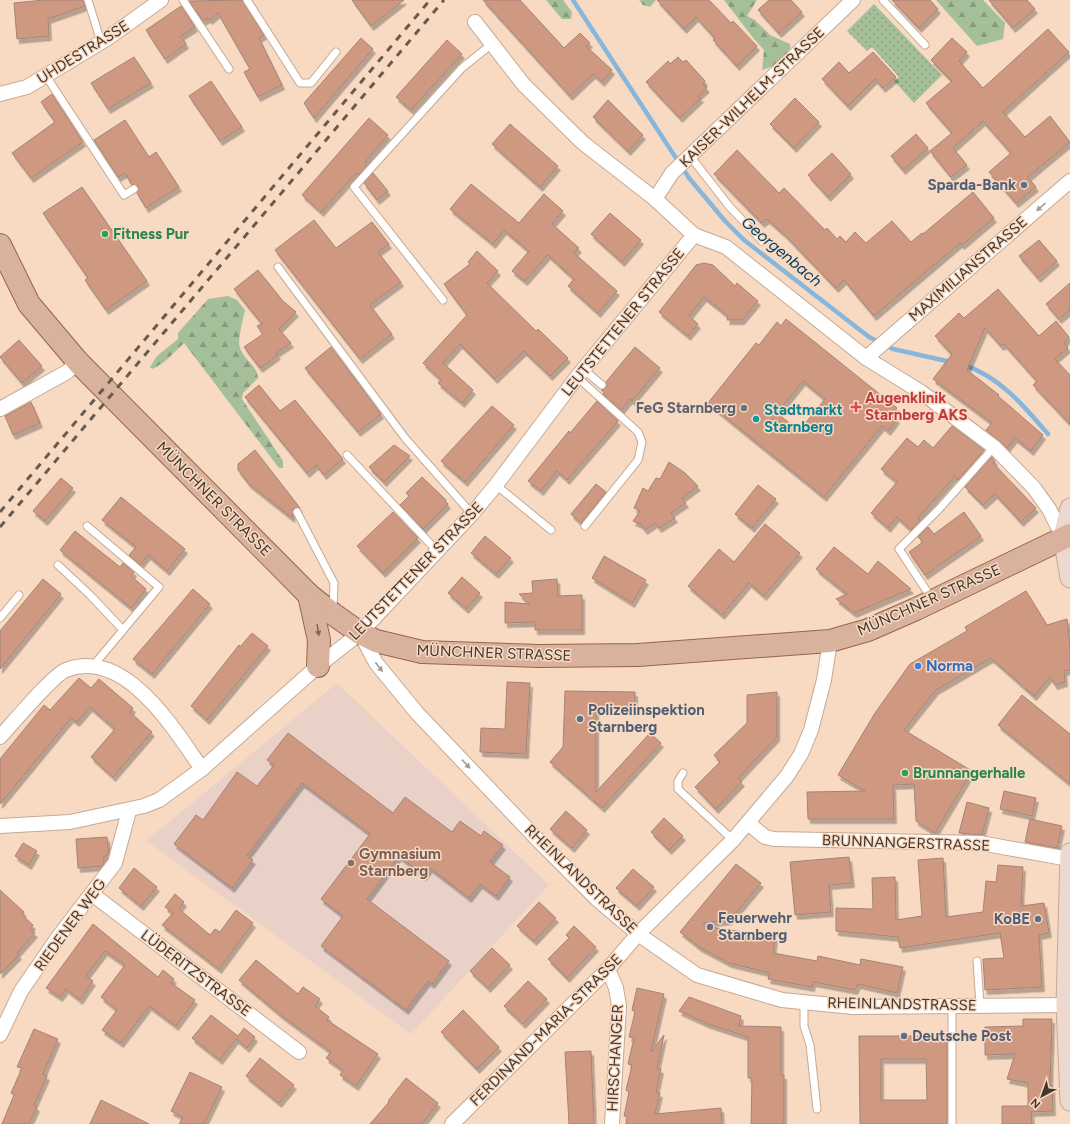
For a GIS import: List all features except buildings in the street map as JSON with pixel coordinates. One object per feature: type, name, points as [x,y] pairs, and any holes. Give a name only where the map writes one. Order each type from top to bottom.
[{"type":"main road","name":"MÜNCHNER STRASSE","points":[[0,245],[28,304],[78,362],[309,595],[360,633],[376,641],[422,652],[539,656],[638,655],[830,641],[868,630],[933,601],[1067,536]]},
{"type":"main road","points":[[309,595],[319,640],[318,666]]},
{"type":"street","name":"UHDESTRASSE","points":[[0,94],[27,87],[46,76],[101,42],[162,0]]},
{"type":"street","name":"KAISER-WILHELM-STRASSE","points":[[655,199],[672,173],[853,0]]},
{"type":"street","points":[[476,22],[524,85],[583,142],[655,199],[694,235],[726,248],[871,354],[994,447],[1034,488],[1067,536]]},
{"type":"street","name":"MAXIMILIANSTRASSE","points":[[871,354],[1070,181]]},
{"type":"street","name":"LEUTSTETTENER STRASSE","points":[[0,826],[70,822],[144,806],[159,800],[202,769],[318,666],[360,633],[472,514],[496,485],[580,373],[694,235]]},
{"type":"street","points":[[0,409],[68,372],[78,362]]},
{"type":"street","points":[[1070,508],[1067,536],[1070,578]]},
{"type":"street","name":"RHEINLANDSTRASSE","points":[[360,633],[376,663],[417,713],[536,838],[599,901],[638,934],[697,975],[782,1000],[853,1006],[1068,1005]]},
{"type":"street","name":"FERDINAND-MARIA-STRASSE","points":[[452,1124],[608,969],[638,934],[748,823],[787,776],[800,754],[811,730],[824,680],[830,641]]},
{"type":"street","points":[[0,737],[43,690],[64,670],[93,666],[114,671],[140,690],[176,733],[202,769]]},
{"type":"street","name":"RIEDENER WEG","points":[[0,1035],[21,992],[59,936],[115,863],[129,810]]},
{"type":"street","name":"BRUNNANGERSTRASSE","points":[[748,823],[765,837],[774,839],[980,843],[1069,856]]},
{"type":"street","points":[[1069,856],[1068,1005],[1070,1101]]},
{"type":"street","name":"LÜDERITZSTRASSE","points":[[92,894],[299,1052]]},
{"type":"street","name":"HIRSCHANGER","points":[[608,969],[616,988],[619,1006],[612,1124]]},
{"type":"lane","points":[[88,0],[101,42]]},
{"type":"lane","points":[[183,0],[229,69]]},
{"type":"lane","points":[[247,0],[300,83],[311,83],[336,52]]},
{"type":"lane","points":[[883,0],[925,45]]},
{"type":"lane","points":[[443,300],[354,187],[462,68],[493,43]]},
{"type":"lane","points":[[46,76],[124,196],[134,189]]},
{"type":"lane","points":[[690,156],[729,206],[762,241]]},
{"type":"lane","points":[[278,267],[405,438],[472,514]]},
{"type":"lane","points":[[580,373],[602,385]]},
{"type":"lane","points":[[580,373],[638,432],[642,442],[638,460],[585,526]]},
{"type":"lane","points":[[933,601],[899,550],[940,508],[994,447]]},
{"type":"lane","points":[[347,455],[437,551]]},
{"type":"lane","points":[[496,485],[551,530]]},
{"type":"lane","points":[[297,512],[334,583],[333,614]]},
{"type":"lane","points":[[87,526],[159,587],[93,666]]},
{"type":"lane","points":[[58,565],[90,595],[123,630]]},
{"type":"lane","points":[[0,618],[19,595]]},
{"type":"lane","points":[[683,773],[678,781],[678,789],[732,840]]},
{"type":"lane","points":[[977,961],[980,1005]]},
{"type":"lane","points":[[804,1002],[804,1026],[810,1045],[817,1109]]},
{"type":"lane","points":[[952,1006],[952,1124]]},
{"type":"shaded area","name":"Gymnasium Starnberg","points":[[337,683],[549,885],[411,1034],[146,841]]},
{"type":"green space","points":[[546,0],[563,0],[572,12],[571,19],[562,19]]},
{"type":"green space","points":[[639,0],[656,0],[650,7],[643,5]]},
{"type":"green space","points":[[724,0],[757,0],[747,16],[755,20],[770,35],[790,44],[791,60],[762,70],[764,50]]},
{"type":"green space","points":[[936,0],[983,0],[1005,23],[1003,39],[977,46]]},
{"type":"green space","points":[[874,4],[942,75],[914,103],[894,81],[899,77],[872,47],[867,51],[847,31]]},
{"type":"green space","points":[[228,296],[237,300],[245,310],[239,345],[244,356],[253,366],[258,378],[243,393],[242,399],[283,461],[283,468],[279,468],[184,343],[169,358],[157,367],[152,369],[150,367],[157,356],[178,339],[178,333],[208,299]]},
{"type":"waterway","name":"Georgenbach","points":[[573,0],[689,178],[725,221],[744,240],[869,337],[893,349],[951,362]]},
{"type":"waterway","name":"Georgenbach","points":[[964,365],[977,370],[1000,385],[1030,413],[1048,434]]},
{"type":"railway","points":[[0,512],[430,0]]},
{"type":"railway","points":[[0,527],[444,0]]},
{"type":"place","name":"Sparda-Bank","points":[[1024,185]]},
{"type":"place","name":"Fitness Pur","points":[[105,234]]},
{"type":"place","name":"Augenklinik Starnberg AKS","points":[[856,407]]},
{"type":"place","name":"FeG Starnberg","points":[[744,408]]},
{"type":"place","name":"Stadtmarkt Starnberg","points":[[756,419]]},
{"type":"place","name":"Norma","points":[[918,666]]},
{"type":"place","name":"Polizeiinspektion Starnberg","points":[[580,719]]},
{"type":"place","name":"Brunnangerhalle","points":[[905,773]]},
{"type":"place","name":"Gymnasium Starnberg","points":[[351,863]]},
{"type":"place","name":"KoBE","points":[[1038,919]]},
{"type":"place","name":"Feuerwehr Starnberg","points":[[710,927]]},
{"type":"place","name":"Deutsche Post","points":[[904,1036]]}]
